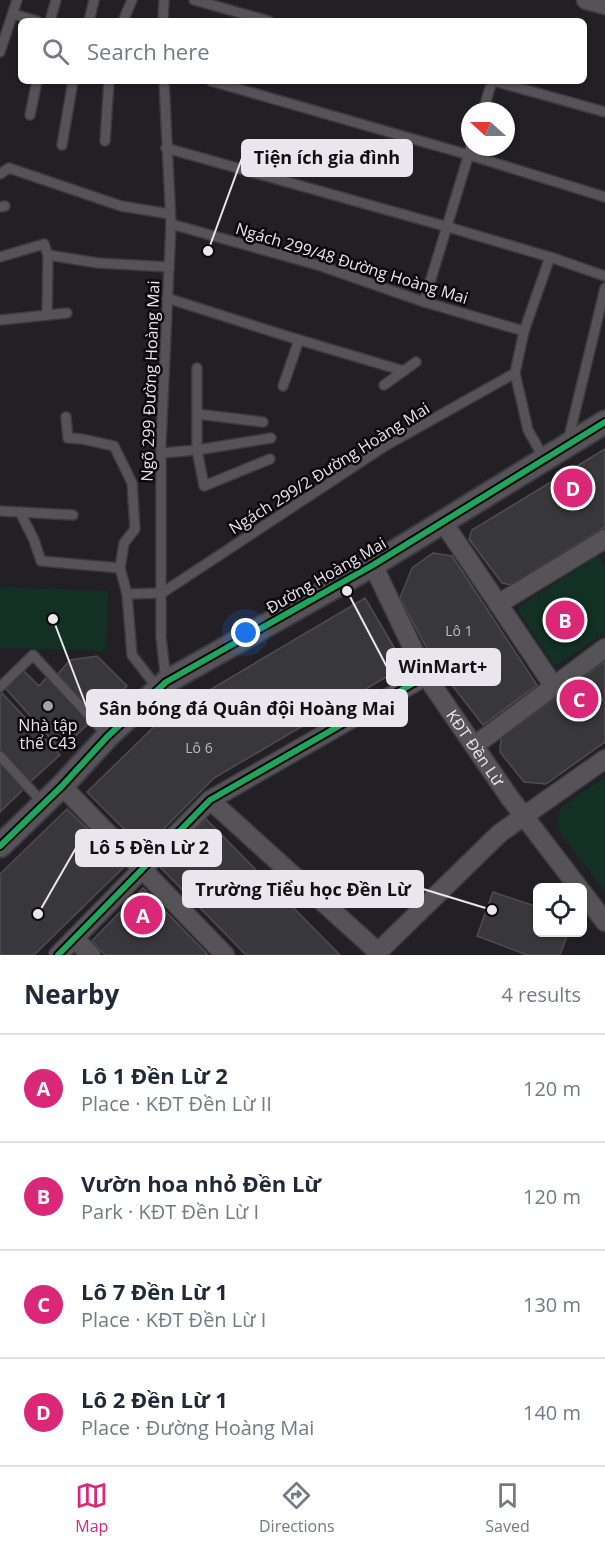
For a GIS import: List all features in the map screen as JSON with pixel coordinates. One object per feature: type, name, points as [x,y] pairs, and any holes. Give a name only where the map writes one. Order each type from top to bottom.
[{"type":"street","points":[[586,0],[605,5]]},
{"type":"street","name":"Đường Hoàng Mai","points":[[2,838],[62,786],[108,736],[162,686],[373,565],[605,422]]},
{"type":"street","points":[[443,522],[554,685]]},
{"type":"street","points":[[498,604],[605,539]]},
{"type":"street","name":"KĐT Đền Lừ","points":[[373,565],[426,676],[510,798],[575,883]]},
{"type":"street","points":[[474,746],[605,648]]},
{"type":"street","points":[[58,955],[210,800],[426,676]]},
{"type":"street","points":[[210,800],[377,954],[500,833],[605,759]]},
{"type":"street","points":[[62,786],[225,955]]},
{"type":"street","points":[[587,899],[605,922]]},
{"type":"street","points":[[75,939],[91,955]]},
{"type":"lane","points":[[0,52],[17,0]]},
{"type":"lane","points":[[51,18],[56,0]]},
{"type":"lane","points":[[90,18],[94,0]]},
{"type":"lane","points":[[124,18],[132,0]]},
{"type":"lane","points":[[164,0],[164,18]]},
{"type":"lane","points":[[194,0],[258,18]]},
{"type":"lane","points":[[13,14],[26,18]]},
{"type":"lane","points":[[30,115],[36,84]]},
{"type":"lane","points":[[62,145],[72,84]]},
{"type":"lane","points":[[105,141],[109,84]]},
{"type":"lane","name":"Ngõ 299 Đường Hoàng Mai","points":[[162,686],[160,453],[170,219],[164,84]]},
{"type":"lane","points":[[222,84],[461,149]]},
{"type":"lane","points":[[486,102],[492,84]]},
{"type":"lane","points":[[504,84],[605,112]]},
{"type":"lane","points":[[166,148],[448,227],[605,276]]},
{"type":"lane","points":[[424,302],[469,156]]},
{"type":"lane","points":[[485,156],[605,197]]},
{"type":"lane","name":"Ngách 299/48 Đường Hoàng Mai","points":[[0,174],[9,168],[121,206],[321,266],[424,302],[524,331]]},
{"type":"lane","points":[[0,257],[45,244],[48,255],[47,315]]},
{"type":"lane","points":[[48,255],[98,263],[169,267]]},
{"type":"lane","points":[[544,460],[528,430],[514,374],[524,331],[550,257]]},
{"type":"lane","points":[[566,446],[605,288]]},
{"type":"lane","points":[[167,298],[404,371]]},
{"type":"lane","points":[[0,320],[67,313]]},
{"type":"lane","points":[[283,386],[299,340]]},
{"type":"lane","points":[[384,385],[416,362]]},
{"type":"lane","points":[[197,368],[197,450],[204,486],[270,459]]},
{"type":"lane","name":"Ngách 299/2 Đường Hoàng Mai","points":[[162,593],[385,446],[514,374]]},
{"type":"lane","points":[[197,414],[263,422]]},
{"type":"lane","points":[[66,417],[68,438],[114,446],[132,483],[135,529],[124,543],[120,568],[126,594],[132,655],[162,686]]},
{"type":"lane","points":[[160,453],[197,450],[271,438]]},
{"type":"lane","points":[[0,511],[74,515]]},
{"type":"lane","points":[[20,512],[34,540],[41,561],[120,568]]},
{"type":"lane","points":[[126,594],[162,593]]},
{"type":"lane","points":[[0,687],[33,655],[108,736]]},
{"type":"lane","points":[[0,756],[43,803]]},
{"type":"green space","points":[[598,555],[605,567],[605,633],[554,666],[517,608]]},
{"type":"green space","points":[[0,587],[108,591],[106,651],[0,648]]},
{"type":"green space","points":[[605,777],[605,892],[556,827],[561,807]]},
{"type":"building","points":[[605,449],[605,527],[511,585],[502,583],[469,539],[472,530]]},
{"type":"building","points":[[433,553],[452,556],[537,685],[483,725],[434,662],[400,598],[412,568]]},
{"type":"building","points":[[365,598],[405,666],[214,778],[144,849],[87,792],[164,717]]},
{"type":"building","points":[[97,656],[127,686],[96,717],[58,674],[70,660]]},
{"type":"building","points":[[605,661],[605,742],[546,784],[524,782],[500,752],[501,738]]},
{"type":"building","name":"Nhà tập thể C43","points":[[23,670],[39,686],[49,675],[90,722],[61,750],[6,689]]},
{"type":"building","points":[[2,693],[60,755],[28,784],[0,754],[0,696]]},
{"type":"building","points":[[0,759],[26,787],[0,812]]},
{"type":"building","points":[[67,809],[125,866],[34,955],[0,955],[0,874]]},
{"type":"building","points":[[206,819],[340,955],[246,955],[159,866]]},
{"type":"building","points":[[143,888],[208,955],[105,955],[92,941]]},
{"type":"building","points":[[493,892],[533,905],[533,937],[567,937],[560,955],[527,955],[477,936]]},
{"type":"cycle path","points":[[0,846],[62,786],[108,736],[166,682],[373,565],[605,422]]},
{"type":"cycle path","points":[[58,955],[210,800],[426,676]]},
{"type":"place","name":"Tiện ích gia đình","points":[[208,251]]},
{"type":"place","name":"Lô 2 Đền Lừ 1","points":[[573,488]]},
{"type":"place","name":"WinMart+","points":[[347,591]]},
{"type":"place","name":"Sân bóng đá Quân đội Hoàng Mai","points":[[53,619]]},
{"type":"place","name":"Vườn hoa nhỏ Đền Lừ","points":[[565,620]]},
{"type":"place","name":"Lô 7 Đền Lừ 1","points":[[579,699]]},
{"type":"place","name":"Nhà tập thể C43","points":[[48,706]]},
{"type":"place","name":"Trường Tiểu học Đền Lừ","points":[[492,910]]},
{"type":"place","name":"Lô 5 Đền Lừ 2","points":[[38,914]]},
{"type":"place","name":"Lô 1 Đền Lừ 2","points":[[143,915]]}]
